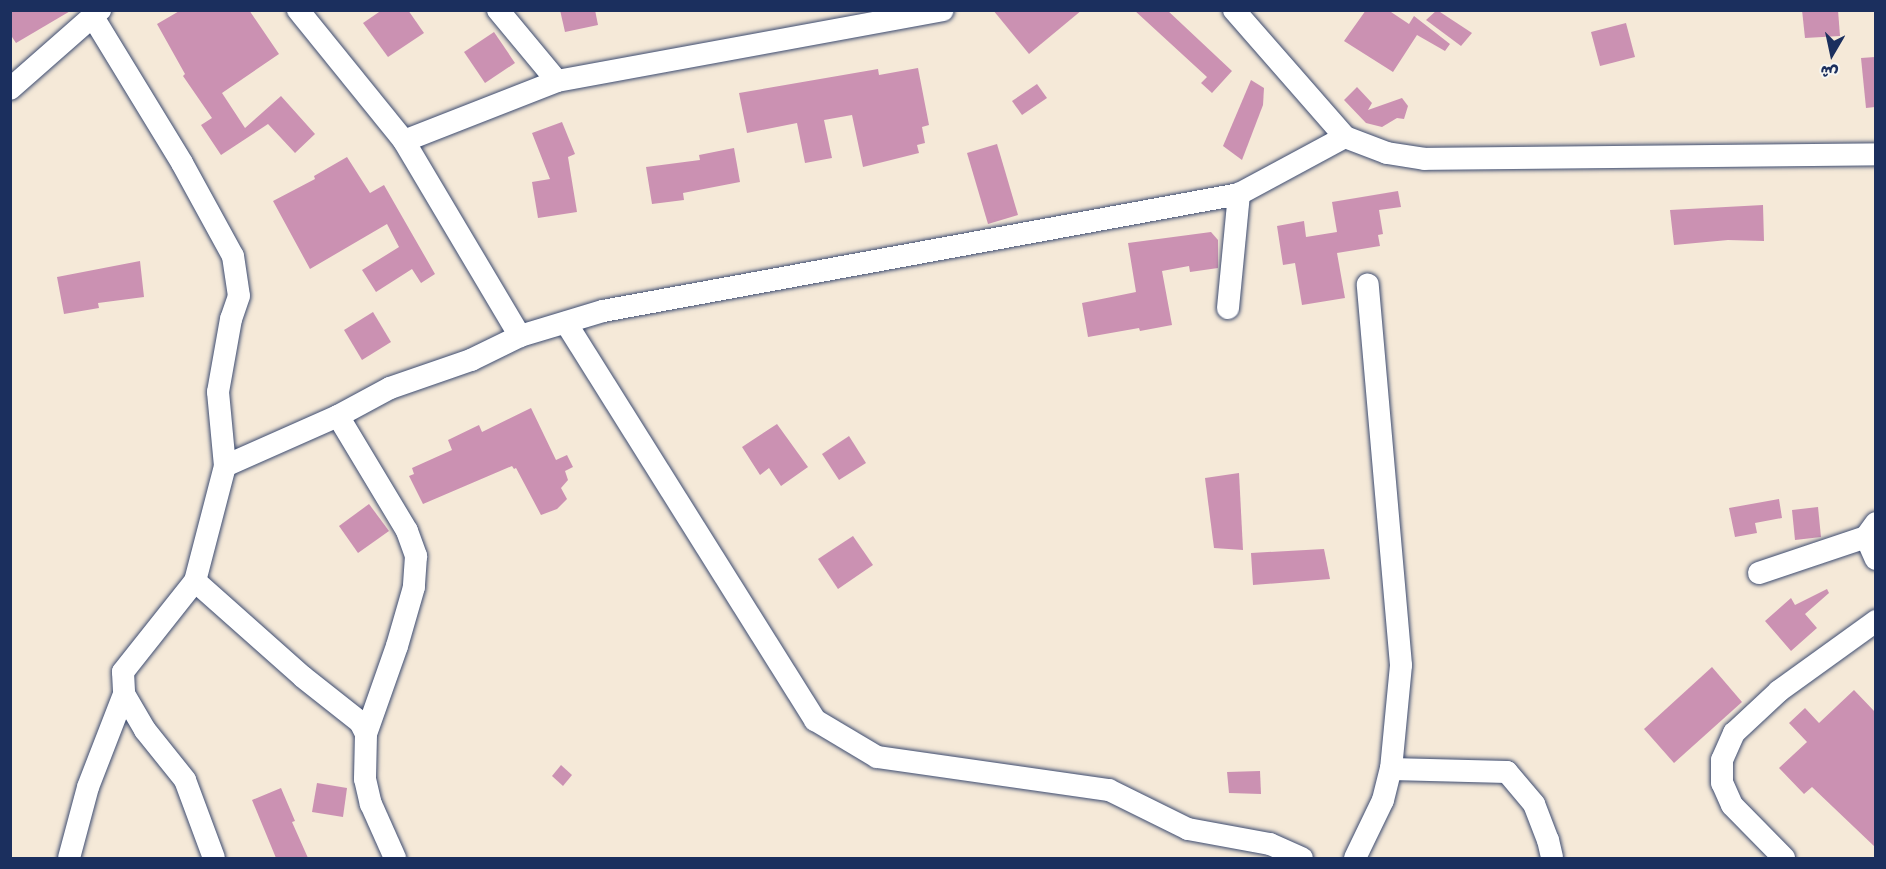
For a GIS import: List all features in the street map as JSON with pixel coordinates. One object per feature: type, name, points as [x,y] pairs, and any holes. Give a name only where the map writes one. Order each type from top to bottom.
[{"type":"street","points":[[298,10],[404,141],[520,336]]},
{"type":"street","points":[[498,10],[557,81]]},
{"type":"street","points":[[404,141],[557,81],[943,10]]},
{"type":"street","points":[[1234,10],[1345,137],[1387,153],[1425,159],[1875,154]]},
{"type":"street","points":[[10,89],[96,14],[233,256],[239,296],[231,319],[218,392],[225,466],[195,582],[123,672],[124,694],[88,787],[69,858]]},
{"type":"street","points":[[225,466],[338,416],[390,388],[471,360],[520,336],[603,311],[1239,194],[1345,137]]},
{"type":"street","points":[[1228,308],[1239,194]]},
{"type":"street","points":[[1355,858],[1383,800],[1391,769],[1401,665],[1368,284]]},
{"type":"street","points":[[566,323],[815,720],[877,757],[1109,790],[1188,829],[1270,844],[1302,858]]},
{"type":"street","points":[[338,416],[407,531],[416,556],[414,587],[397,646],[366,734],[365,779],[371,804],[395,858]]},
{"type":"street","points":[[1759,573],[1871,530],[1875,559]]},
{"type":"street","points":[[195,582],[303,677],[360,722],[366,734]]},
{"type":"street","points":[[1784,858],[1732,805],[1722,783],[1722,759],[1734,733],[1779,691],[1875,621]]},
{"type":"street","points":[[124,694],[145,730],[185,780],[214,858]]},
{"type":"street","points":[[1391,769],[1508,772],[1534,804],[1548,840],[1552,858]]},
{"type":"building","points":[[10,10],[72,10],[16,43],[10,34]]},
{"type":"building","points":[[181,10],[249,10],[279,54],[222,93],[245,128],[281,96],[315,134],[295,153],[268,124],[221,155],[201,125],[212,118],[183,76],[185,74],[157,24]]},
{"type":"building","points":[[382,10],[408,10],[424,33],[388,57],[363,23]]},
{"type":"building","points":[[560,10],[595,10],[598,25],[565,32]]},
{"type":"building","points":[[993,10],[1082,10],[1029,54]]},
{"type":"building","points":[[1134,10],[1167,10],[1232,71],[1212,93],[1201,83],[1207,77]]},
{"type":"building","points":[[1366,10],[1388,10],[1409,24],[1414,16],[1450,44],[1445,51],[1417,35],[1393,72],[1344,41]]},
{"type":"building","points":[[1437,10],[1472,33],[1461,46],[1426,20]]},
{"type":"building","points":[[1802,10],[1838,10],[1840,36],[1805,38]]},
{"type":"building","points":[[1626,23],[1635,57],[1600,66],[1591,32]]},
{"type":"building","points":[[494,32],[515,63],[485,83],[464,52]]},
{"type":"building","points":[[1875,57],[1875,107],[1866,108],[1861,58]]},
{"type":"building","points":[[918,68],[929,125],[922,127],[925,143],[917,145],[919,153],[863,167],[852,115],[824,120],[832,158],[805,163],[797,123],[747,133],[739,93],[878,69],[879,75]]},
{"type":"building","points":[[1251,80],[1264,88],[1263,105],[1242,160],[1223,146]]},
{"type":"building","points":[[1037,84],[1047,98],[1022,115],[1012,101]]},
{"type":"building","points":[[1357,87],[1372,103],[1368,110],[1402,98],[1408,106],[1404,119],[1397,118],[1382,127],[1366,123],[1344,100]]},
{"type":"building","points":[[562,122],[575,154],[568,157],[577,212],[538,218],[532,182],[550,179],[532,133]]},
{"type":"building","points":[[997,144],[1018,215],[988,224],[967,153]]},
{"type":"building","points":[[734,148],[740,182],[683,193],[684,200],[652,204],[646,167],[700,160],[699,155]]},
{"type":"building","points":[[347,157],[370,193],[384,185],[435,274],[421,283],[412,269],[376,292],[362,270],[399,247],[387,224],[310,269],[273,201],[315,179],[314,176]]},
{"type":"building","points":[[1398,191],[1401,207],[1379,210],[1383,234],[1378,235],[1380,246],[1337,253],[1345,298],[1302,305],[1295,263],[1283,265],[1277,226],[1304,221],[1306,237],[1337,232],[1332,202]]},
{"type":"building","points":[[1763,205],[1764,241],[1728,240],[1674,245],[1670,210]]},
{"type":"building","points":[[1211,232],[1218,240],[1218,268],[1190,272],[1189,266],[1162,271],[1172,325],[1088,337],[1082,303],[1136,292],[1128,243]]},
{"type":"building","points":[[140,261],[144,297],[98,303],[99,308],[64,314],[57,277]]},
{"type":"building","points":[[373,312],[391,342],[362,360],[344,330]]},
{"type":"building","points":[[531,408],[556,460],[567,455],[573,467],[565,471],[568,480],[561,488],[567,499],[557,509],[541,515],[516,468],[512,466],[423,504],[409,476],[414,474],[412,468],[452,450],[448,440],[479,425],[482,432]]},
{"type":"building","points":[[777,424],[808,467],[781,486],[769,468],[760,475],[742,447]]},
{"type":"building","points":[[849,436],[866,463],[839,480],[822,454]]},
{"type":"building","points":[[1239,473],[1243,550],[1214,548],[1205,478]]},
{"type":"building","points":[[1779,499],[1782,518],[1755,523],[1757,533],[1735,537],[1729,508]]},
{"type":"building","points":[[369,504],[389,531],[358,553],[339,526]]},
{"type":"building","points":[[1818,507],[1821,537],[1795,540],[1792,510]]},
{"type":"building","points":[[853,536],[873,565],[838,589],[818,559]]},
{"type":"building","points":[[1324,549],[1330,579],[1253,585],[1251,553]]},
{"type":"building","points":[[1827,589],[1829,593],[1805,614],[1817,628],[1791,651],[1765,621],[1791,598],[1795,605]]},
{"type":"building","points":[[1712,667],[1742,702],[1674,763],[1644,729]]},
{"type":"building","points":[[1854,690],[1875,712],[1875,847],[1812,787],[1804,794],[1779,768],[1807,742],[1789,723],[1805,708],[1819,723]]},
{"type":"building","points":[[561,765],[572,775],[563,786],[552,776]]},
{"type":"building","points":[[1260,771],[1261,794],[1229,793],[1227,772]]},
{"type":"building","points":[[317,783],[347,788],[343,817],[312,812]]},
{"type":"building","points":[[281,788],[295,821],[292,822],[308,858],[276,858],[252,800]]}]
